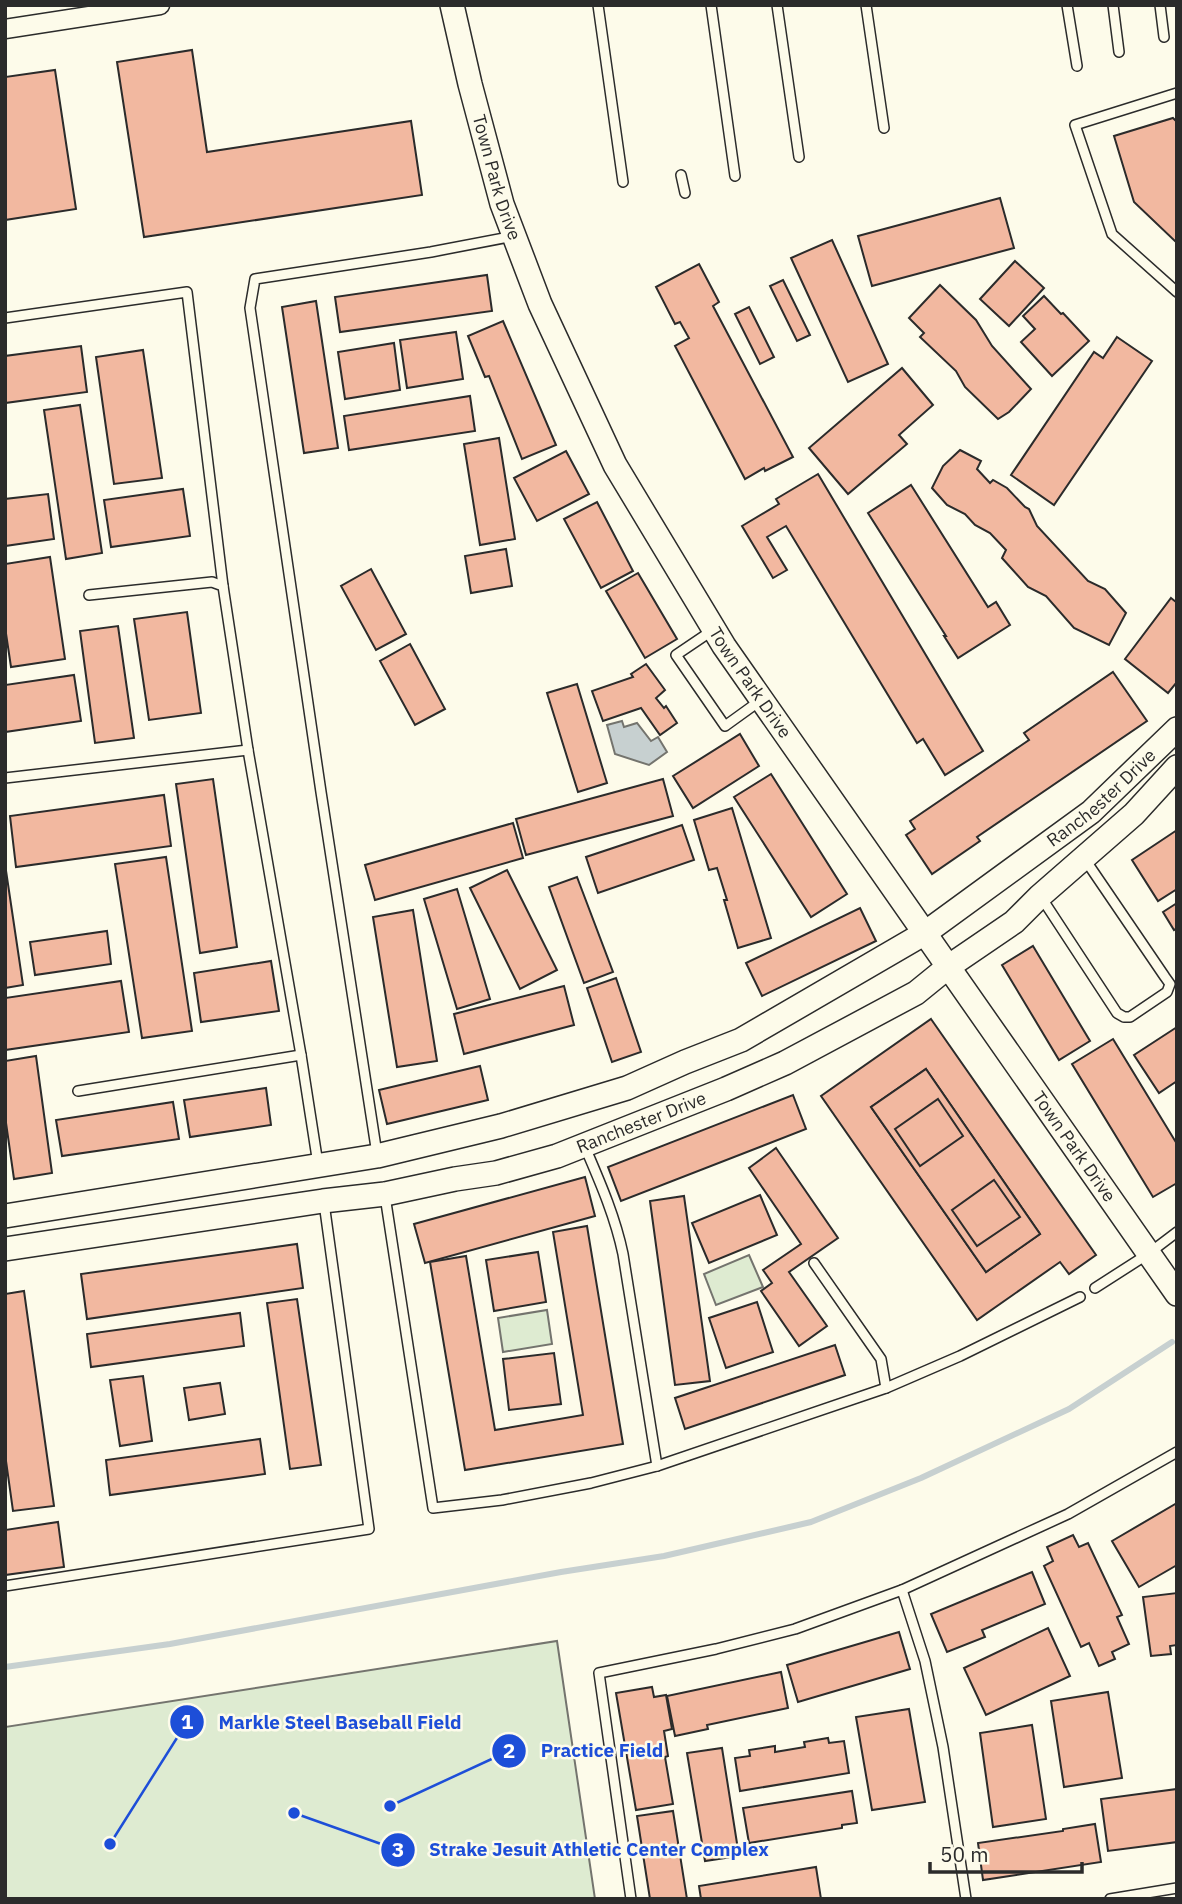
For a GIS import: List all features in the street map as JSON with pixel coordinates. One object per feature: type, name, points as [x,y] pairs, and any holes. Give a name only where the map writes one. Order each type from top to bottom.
[{"type":"street","points":[[5,29],[160,5]]},
{"type":"street","name":"Town Park Drive","points":[[452,5],[499,194],[540,304],[615,466],[714,629],[762,700],[1177,1294]]},
{"type":"street","name":"Ranchester Drive","points":[[5,1216],[377,1156],[501,1126],[627,1088],[741,1040],[925,933],[1175,754]]},
{"type":"street","name":"Ranchester Drive","points":[[5,1249],[385,1194],[496,1173],[557,1156],[726,1089],[785,1063],[916,993],[948,967],[1014,922],[1134,814],[1175,754]]},
{"type":"street","points":[[627,1088],[642,1121]]},
{"type":"street","points":[[318,1164],[323,1201]]},
{"type":"street","points":[[45,1210],[50,1242]]},
{"type":"lane","points":[[598,5],[623,182]]},
{"type":"lane","points":[[711,5],[735,176]]},
{"type":"lane","points":[[777,5],[799,157]]},
{"type":"lane","points":[[866,5],[884,128]]},
{"type":"lane","points":[[1068,5],[1077,66]]},
{"type":"lane","points":[[1113,5],[1119,52]]},
{"type":"lane","points":[[1160,5],[1164,37]]},
{"type":"lane","points":[[1177,93],[1075,125],[1112,234],[1177,292]]},
{"type":"lane","points":[[681,175],[685,193]]},
{"type":"lane","points":[[377,1156],[315,757],[250,308],[255,279],[515,236]]},
{"type":"lane","points":[[5,318],[187,292],[223,586],[318,1164]]},
{"type":"lane","points":[[89,595],[212,582],[223,586]]},
{"type":"lane","points":[[714,629],[676,655],[725,726],[762,700]]},
{"type":"lane","points":[[5,778],[248,750]]},
{"type":"lane","points":[[1040,896],[1117,1013],[1130,1017],[1167,992],[1170,984],[1084,858]]},
{"type":"lane","points":[[78,1091],[301,1055]]},
{"type":"lane","points":[[584,1145],[608,1201],[623,1254],[657,1466]]},
{"type":"lane","points":[[385,1194],[433,1508],[502,1500],[591,1483],[657,1466],[771,1429],[886,1388],[960,1356],[1080,1297]]},
{"type":"lane","points":[[5,1586],[369,1529],[323,1201]]},
{"type":"lane","points":[[1096,1288],[1177,1232]]},
{"type":"lane","points":[[814,1263],[881,1359],[886,1388]]},
{"type":"lane","points":[[631,1899],[598,1673],[716,1649],[795,1629],[902,1590],[1068,1514],[1177,1452]]},
{"type":"lane","points":[[902,1590],[925,1661],[940,1735],[966,1899]]},
{"type":"lane","points":[[1110,1899],[1177,1888]]},
{"type":"green space","points":[[749,1255],[763,1287],[716,1305],[704,1274]]},
{"type":"green space","points":[[547,1310],[552,1344],[503,1352],[498,1318]]},
{"type":"green space","points":[[557,1641],[595,1899],[5,1899],[5,1727]]},
{"type":"shaded area","points":[[622,721],[624,727],[637,723],[651,741],[658,737],[667,752],[649,765],[615,754],[607,725]]},
{"type":"building","points":[[192,50],[207,152],[411,121],[422,195],[144,237],[117,62]]},
{"type":"building","points":[[55,70],[76,209],[5,220],[5,77]]},
{"type":"building","points":[[1173,118],[1177,122],[1177,243],[1134,202],[1114,136]]},
{"type":"building","points":[[1000,198],[1014,248],[872,286],[858,236]]},
{"type":"building","points":[[832,240],[888,364],[848,382],[791,258]]},
{"type":"building","points":[[1015,261],[1044,288],[1009,326],[980,299]]},
{"type":"building","points":[[699,264],[719,302],[713,306],[793,457],[745,479],[675,346],[689,338],[680,322],[675,324],[656,287]]},
{"type":"building","points":[[487,275],[492,311],[340,332],[335,297]]},
{"type":"building","points":[[783,280],[810,335],[797,341],[770,286]]},
{"type":"building","points":[[940,285],[976,320],[992,346],[1031,389],[1009,412],[998,419],[965,387],[956,371],[920,337],[924,333],[909,318]]},
{"type":"building","points":[[1044,296],[1089,341],[1052,376],[1021,342],[1035,329],[1023,316]]},
{"type":"building","points":[[316,301],[338,448],[304,453],[282,307]]},
{"type":"building","points":[[749,307],[774,357],[760,364],[735,314]]},
{"type":"building","points":[[503,321],[556,445],[522,459],[489,376],[485,377],[468,336]]},
{"type":"building","points":[[456,332],[463,379],[407,388],[400,340]]},
{"type":"building","points":[[1117,337],[1152,361],[1054,505],[1011,475],[1094,352],[1103,358]]},
{"type":"building","points":[[394,343],[400,390],[345,399],[338,352]]},
{"type":"building","points":[[81,346],[87,392],[5,403],[5,356]]},
{"type":"building","points":[[143,350],[162,478],[114,484],[96,357]]},
{"type":"building","points":[[902,368],[933,405],[899,435],[907,444],[848,494],[809,448]]},
{"type":"building","points":[[470,396],[475,431],[349,450],[344,416]]},
{"type":"building","points":[[80,405],[102,553],[66,559],[44,410]]},
{"type":"building","points":[[499,438],[515,539],[480,545],[464,444]]},
{"type":"building","points":[[960,450],[981,461],[977,469],[990,483],[993,480],[1007,488],[1029,509],[1037,526],[1088,581],[1105,589],[1126,613],[1109,645],[1074,628],[1046,596],[1028,587],[1002,558],[1006,550],[990,533],[975,525],[965,514],[947,505],[932,488],[943,466]]},
{"type":"building","points":[[566,451],[589,494],[537,521],[514,478]]},
{"type":"building","points":[[818,474],[983,751],[945,775],[923,739],[917,743],[786,526],[767,537],[787,570],[773,578],[742,526],[779,504],[776,499]]},
{"type":"building","points":[[911,485],[988,607],[996,602],[1010,625],[958,658],[868,513]]},
{"type":"building","points":[[183,489],[190,536],[111,547],[104,500]]},
{"type":"building","points":[[48,494],[54,539],[5,546],[5,499]]},
{"type":"building","points":[[597,502],[633,571],[601,588],[564,519]]},
{"type":"building","points":[[506,549],[512,586],[471,593],[465,556]]},
{"type":"building","points":[[50,557],[65,659],[11,667],[5,627],[5,564]]},
{"type":"building","points":[[371,569],[406,634],[376,650],[341,586]]},
{"type":"building","points":[[638,573],[677,639],[645,658],[606,591]]},
{"type":"building","points":[[1171,598],[1176,602],[1177,600],[1177,682],[1168,693],[1125,659]]},
{"type":"building","points":[[187,612],[201,713],[149,720],[134,619]]},
{"type":"building","points":[[118,626],[134,738],[95,743],[80,631]]},
{"type":"building","points":[[410,644],[445,709],[415,725],[380,661]]},
{"type":"building","points":[[646,664],[665,690],[656,698],[664,708],[666,706],[677,723],[660,735],[641,708],[603,721],[592,691],[633,677],[631,674]]},
{"type":"building","points":[[1113,672],[1147,721],[977,837],[980,841],[932,874],[906,835],[915,829],[910,821],[1029,740],[1024,733]]},
{"type":"building","points":[[74,675],[81,721],[5,732],[5,685]]},
{"type":"building","points":[[577,684],[607,783],[578,792],[547,693]]},
{"type":"building","points":[[740,734],[759,766],[693,808],[673,776]]},
{"type":"building","points":[[771,774],[847,894],[811,917],[734,797]]},
{"type":"building","points":[[213,779],[237,947],[200,953],[176,784]]},
{"type":"building","points":[[663,779],[673,816],[526,855],[516,819]]},
{"type":"building","points":[[164,795],[171,846],[16,867],[10,816]]},
{"type":"building","points":[[732,808],[771,938],[738,948],[717,868],[709,870],[694,820]]},
{"type":"building","points":[[513,823],[523,858],[375,900],[365,865]]},
{"type":"building","points":[[682,825],[694,860],[598,893],[586,857]]},
{"type":"building","points":[[1177,830],[1177,889],[1158,901],[1132,860]]},
{"type":"building","points":[[166,857],[192,1031],[142,1038],[115,864]]},
{"type":"building","points":[[5,864],[23,985],[5,988]]},
{"type":"building","points":[[507,870],[557,970],[520,989],[470,888]]},
{"type":"building","points":[[577,877],[613,972],[584,983],[549,887]]},
{"type":"building","points":[[457,889],[490,999],[457,1009],[424,899]]},
{"type":"building","points":[[1177,903],[1177,928],[1174,930],[1163,912]]},
{"type":"building","points":[[860,908],[876,941],[762,996],[746,963]]},
{"type":"building","points":[[413,910],[437,1061],[397,1067],[373,917]]},
{"type":"building","points":[[107,931],[111,964],[35,975],[30,942]]},
{"type":"building","points":[[1033,946],[1090,1041],[1059,1060],[1002,965]]},
{"type":"building","points":[[271,961],[279,1011],[201,1022],[194,973]]},
{"type":"building","points":[[616,978],[641,1052],[612,1062],[587,988]]},
{"type":"building","points":[[121,981],[129,1032],[5,1050],[5,998]]},
{"type":"building","points":[[564,986],[574,1025],[464,1054],[454,1014]]},
{"type":"building","points":[[931,1019],[1096,1255],[1069,1274],[1060,1262],[977,1320],[821,1096]],"holes":[[[926,1069],[1040,1234],[986,1272],[871,1107]]]},
{"type":"building","points":[[1177,1027],[1177,1081],[1159,1093],[1134,1055]]},
{"type":"building","points":[[1113,1039],[1177,1144],[1177,1183],[1153,1197],[1072,1064]]},
{"type":"building","points":[[36,1056],[52,1173],[14,1179],[5,1116],[5,1061]]},
{"type":"building","points":[[480,1066],[488,1100],[387,1124],[379,1090]]},
{"type":"building","points":[[926,1069],[1040,1234],[986,1272],[871,1107]]},
{"type":"building","points":[[266,1088],[271,1125],[190,1137],[184,1100]]},
{"type":"building","points":[[793,1095],[806,1129],[621,1201],[608,1167]]},
{"type":"building","points":[[938,1099],[963,1136],[920,1166],[895,1129]]},
{"type":"building","points":[[173,1102],[179,1139],[62,1156],[56,1120]]},
{"type":"building","points":[[776,1148],[838,1238],[789,1272],[827,1326],[799,1346],[761,1291],[772,1283],[763,1270],[801,1244],[749,1168]]},
{"type":"building","points":[[585,1177],[595,1216],[425,1263],[414,1224]]},
{"type":"building","points":[[994,1180],[1020,1217],[977,1246],[952,1210]]},
{"type":"building","points":[[760,1195],[777,1235],[709,1263],[692,1223]]},
{"type":"building","points":[[684,1196],[710,1381],[675,1385],[650,1201]]},
{"type":"building","points":[[587,1226],[623,1444],[465,1470],[430,1262],[466,1256],[495,1430],[583,1415],[553,1232]]},
{"type":"building","points":[[297,1244],[303,1288],[87,1319],[81,1274]]},
{"type":"building","points":[[538,1252],[546,1302],[494,1311],[486,1260]]},
{"type":"building","points":[[24,1291],[54,1506],[13,1511],[5,1454],[5,1294]]},
{"type":"building","points":[[297,1299],[321,1465],[290,1469],[267,1303]]},
{"type":"building","points":[[757,1302],[773,1352],[726,1368],[709,1318]]},
{"type":"building","points":[[240,1313],[244,1346],[91,1367],[87,1334]]},
{"type":"building","points":[[835,1345],[845,1375],[685,1429],[675,1398]]},
{"type":"building","points":[[554,1353],[561,1404],[509,1410],[503,1359]]},
{"type":"building","points":[[143,1376],[152,1441],[120,1446],[110,1380]]},
{"type":"building","points":[[220,1383],[225,1414],[189,1420],[184,1388]]},
{"type":"building","points":[[260,1439],[265,1474],[110,1495],[106,1460]]},
{"type":"building","points":[[1177,1503],[1177,1565],[1139,1587],[1112,1541]]},
{"type":"building","points":[[58,1522],[64,1567],[5,1575],[5,1530]]},
{"type":"building","points":[[1073,1535],[1079,1547],[1088,1543],[1122,1615],[1117,1617],[1129,1644],[1112,1652],[1115,1659],[1099,1666],[1089,1643],[1081,1647],[1044,1566],[1053,1561],[1047,1547]]},
{"type":"building","points":[[1032,1572],[1045,1604],[982,1630],[985,1637],[947,1652],[931,1614]]},
{"type":"building","points":[[1177,1593],[1177,1645],[1170,1646],[1171,1654],[1151,1656],[1143,1597]]},
{"type":"building","points":[[1048,1628],[1070,1676],[986,1715],[964,1668]]},
{"type":"building","points":[[899,1632],[910,1669],[798,1702],[787,1665]]},
{"type":"building","points":[[781,1672],[788,1708],[707,1725],[708,1729],[675,1736],[667,1696]]},
{"type":"building","points":[[652,1687],[654,1697],[666,1695],[672,1729],[664,1731],[668,1756],[665,1757],[673,1804],[636,1810],[616,1693]]},
{"type":"building","points":[[1108,1692],[1122,1778],[1064,1787],[1051,1701]]},
{"type":"building","points":[[909,1709],[925,1802],[872,1810],[856,1717]]},
{"type":"building","points":[[1032,1725],[1046,1819],[993,1827],[980,1733]]},
{"type":"building","points":[[828,1738],[829,1743],[844,1741],[849,1773],[740,1791],[735,1758],[750,1756],[749,1750],[775,1746],[775,1752],[805,1747],[804,1742]]},
{"type":"building","points":[[722,1748],[739,1856],[705,1861],[687,1753]]},
{"type":"building","points":[[1177,1789],[1177,1842],[1108,1851],[1101,1799]]},
{"type":"building","points":[[852,1791],[857,1823],[842,1825],[842,1828],[749,1843],[743,1808]]},
{"type":"building","points":[[673,1811],[687,1899],[650,1899],[637,1816]]},
{"type":"building","points":[[1095,1824],[1101,1862],[983,1880],[978,1843]]},
{"type":"building","points":[[816,1867],[821,1899],[701,1899],[699,1886]]},
{"type":"waterway","points":[[5,1667],[170,1644],[561,1572],[664,1556],[811,1522],[921,1478],[1069,1409],[1172,1342]]},
{"type":"place","name":"Practice Field","points":[[390,1806]]},
{"type":"place","name":"Strake Jesuit Athletic Center Complex","points":[[294,1813]]},
{"type":"place","name":"Markle Steel Baseball Field","points":[[110,1844]]}]
